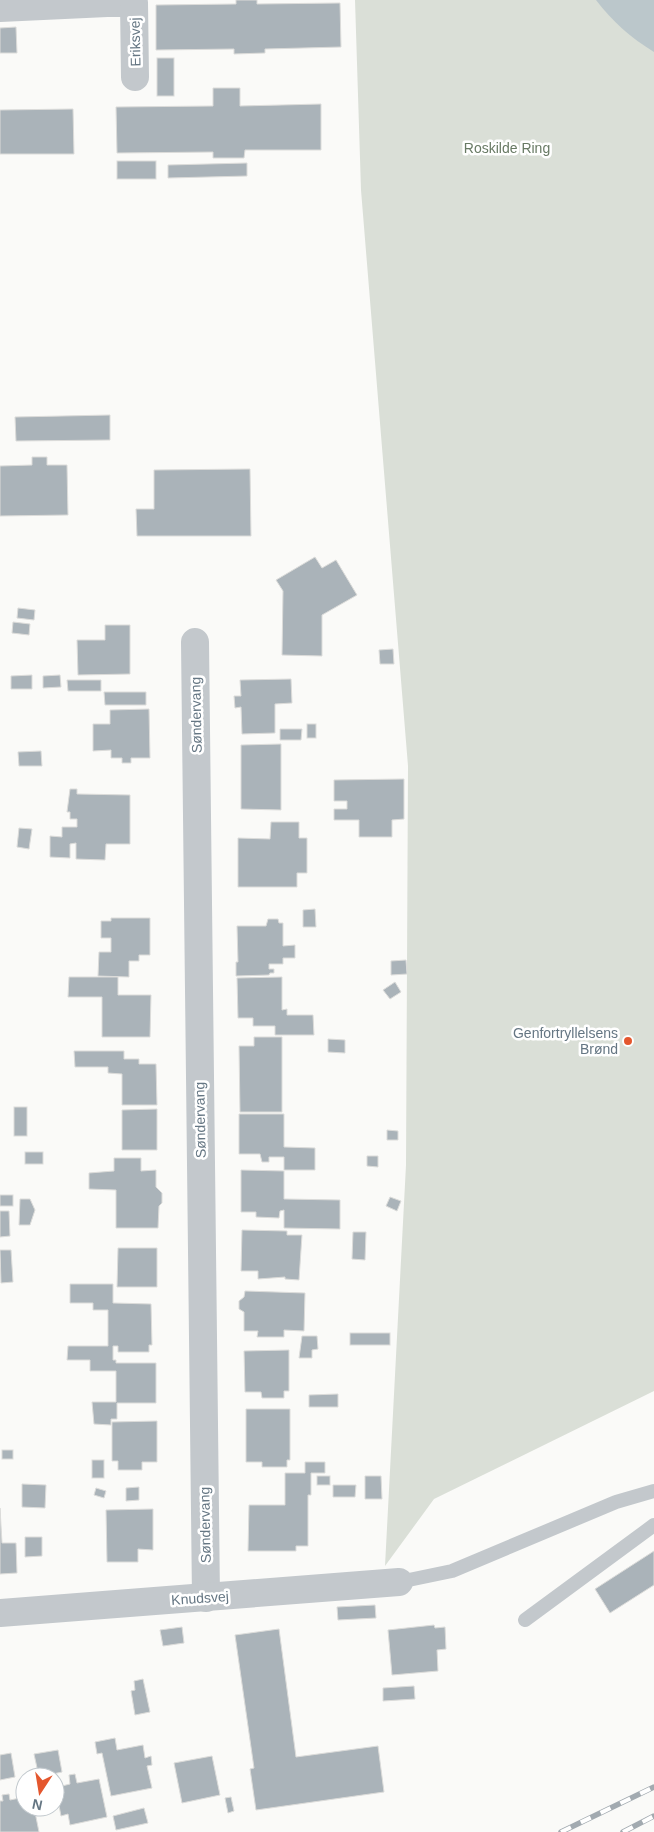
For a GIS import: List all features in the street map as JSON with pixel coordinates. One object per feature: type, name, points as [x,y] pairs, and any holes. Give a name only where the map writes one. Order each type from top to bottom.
[{"type":"street","name":"Eriksvej","points":[[0,8],[107,2],[134,3],[135,77]]},
{"type":"street","name":"Søndervang","points":[[195,642],[206,1598]]},
{"type":"street","name":"Knudsvej","points":[[0,1613],[399,1582]]},
{"type":"lane","points":[[399,1582],[452,1571],[616,1502],[654,1492]]},
{"type":"lane","points":[[525,1620],[654,1525]]},
{"type":"green space","name":"Roskilde Ring","points":[[355,0],[654,0],[654,1391],[434,1499],[385,1566],[406,1165],[408,766],[361,190]]},
{"type":"shaded area","points":[[596,0],[654,0],[654,52],[622,29]]},
{"type":"building","points":[[236,0],[257,0],[257,4],[340,3],[341,47],[265,49],[265,53],[234,54],[234,49],[156,50],[156,5],[236,4]]},
{"type":"building","points":[[16,27],[17,53],[0,53],[0,28]]},
{"type":"building","points":[[157,58],[174,58],[174,96],[157,96]]},
{"type":"building","points":[[213,88],[240,88],[240,106],[321,104],[321,150],[245,150],[244,158],[213,158],[213,152],[117,153],[116,107],[213,106]]},
{"type":"building","points":[[73,109],[74,154],[0,154],[0,110]]},
{"type":"building","points":[[117,161],[156,161],[156,179],[117,179]]},
{"type":"building","points":[[247,163],[247,176],[168,178],[168,165]]},
{"type":"building","points":[[110,415],[110,440],[16,441],[15,417]]},
{"type":"building","points":[[32,457],[47,457],[47,465],[67,465],[68,515],[0,516],[0,466],[32,465]]},
{"type":"building","points":[[250,469],[251,536],[137,536],[136,509],[154,509],[154,470]]},
{"type":"building","points":[[315,557],[322,568],[336,560],[357,595],[322,615],[322,656],[282,655],[283,591],[276,580]]},
{"type":"building","points":[[18,608],[35,610],[34,620],[17,618]]},
{"type":"building","points":[[13,622],[30,624],[29,635],[12,633]]},
{"type":"building","points":[[105,625],[130,625],[130,674],[78,675],[77,640],[105,640]]},
{"type":"building","points":[[393,649],[394,664],[380,664],[379,650]]},
{"type":"building","points":[[32,675],[32,689],[11,689],[11,676]]},
{"type":"building","points":[[60,675],[61,687],[43,688],[43,676]]},
{"type":"building","points":[[291,679],[292,703],[275,704],[275,733],[242,734],[241,707],[235,708],[234,696],[241,696],[240,680]]},
{"type":"building","points":[[67,680],[101,680],[101,691],[68,691]]},
{"type":"building","points":[[104,692],[146,692],[146,705],[105,705]]},
{"type":"building","points":[[149,709],[150,758],[131,758],[131,763],[122,763],[122,758],[111,758],[111,750],[93,751],[93,724],[110,724],[110,710]]},
{"type":"building","points":[[307,724],[316,724],[316,738],[307,738]]},
{"type":"building","points":[[280,729],[302,729],[301,740],[280,740]]},
{"type":"building","points":[[281,744],[281,810],[241,809],[241,745]]},
{"type":"building","points":[[41,751],[42,766],[19,766],[18,752]]},
{"type":"building","points":[[404,779],[404,819],[392,820],[392,837],[359,837],[359,820],[334,820],[334,809],[347,809],[347,801],[334,801],[334,780]]},
{"type":"building","points":[[70,789],[77,789],[77,794],[130,795],[130,844],[106,844],[105,860],[76,859],[76,843],[70,844],[70,858],[50,857],[50,836],[62,837],[62,827],[77,827],[77,819],[70,819],[70,812],[67,812]]},
{"type":"building","points":[[271,822],[299,822],[299,838],[307,838],[307,873],[297,873],[297,887],[238,887],[238,838],[270,839]]},
{"type":"building","points":[[19,828],[32,829],[29,849],[17,847]]},
{"type":"building","points":[[315,909],[316,927],[303,927],[303,910]]},
{"type":"building","points":[[111,918],[150,918],[150,955],[139,955],[139,961],[129,961],[129,977],[98,976],[99,952],[111,952],[111,938],[101,938],[101,921],[111,921]]},
{"type":"building","points":[[268,919],[278,919],[279,923],[283,923],[283,946],[295,945],[295,958],[283,958],[283,964],[269,964],[269,969],[274,969],[274,973],[269,975],[236,976],[236,962],[238,962],[237,926],[266,926]]},
{"type":"building","points":[[406,960],[407,974],[391,975],[391,961]]},
{"type":"building","points":[[69,977],[118,977],[118,995],[151,995],[150,1037],[102,1037],[102,997],[68,997]]},
{"type":"building","points":[[282,977],[282,1010],[287,1009],[287,1015],[313,1015],[314,1035],[275,1035],[275,1026],[253,1026],[253,1018],[238,1018],[237,978]]},
{"type":"building","points":[[395,982],[401,992],[390,999],[383,990]]},
{"type":"building","points":[[254,1037],[282,1037],[282,1112],[240,1112],[239,1046],[254,1046]]},
{"type":"building","points":[[328,1039],[345,1040],[345,1053],[328,1052]]},
{"type":"building","points":[[74,1051],[124,1051],[124,1059],[139,1059],[139,1064],[156,1064],[157,1105],[122,1105],[122,1074],[108,1073],[108,1067],[75,1067]]},
{"type":"building","points":[[14,1107],[27,1107],[27,1136],[14,1136]]},
{"type":"building","points":[[157,1109],[157,1150],[122,1150],[122,1110]]},
{"type":"building","points":[[239,1114],[284,1114],[284,1147],[315,1148],[315,1170],[284,1170],[284,1157],[269,1157],[269,1162],[262,1162],[260,1154],[239,1154]]},
{"type":"building","points":[[387,1130],[398,1131],[398,1140],[387,1140]]},
{"type":"building","points":[[25,1152],[43,1152],[43,1164],[25,1164]]},
{"type":"building","points":[[367,1156],[378,1156],[378,1167],[367,1166]]},
{"type":"building","points":[[114,1158],[141,1158],[141,1171],[156,1170],[156,1187],[162,1193],[162,1203],[159,1206],[158,1228],[116,1228],[116,1190],[89,1189],[89,1173],[114,1171]]},
{"type":"building","points":[[241,1170],[284,1171],[284,1199],[340,1200],[340,1229],[284,1228],[284,1210],[280,1211],[279,1218],[256,1217],[256,1212],[241,1212]]},
{"type":"building","points":[[0,1195],[13,1195],[13,1206],[0,1206]]},
{"type":"building","points":[[390,1197],[401,1201],[397,1211],[386,1206]]},
{"type":"building","points":[[20,1199],[30,1199],[35,1210],[30,1225],[19,1225]]},
{"type":"building","points":[[0,1211],[9,1211],[10,1236],[0,1237]]},
{"type":"building","points":[[242,1230],[287,1231],[287,1235],[302,1235],[299,1280],[285,1279],[285,1277],[258,1279],[258,1271],[241,1271]]},
{"type":"building","points":[[353,1232],[366,1232],[365,1260],[352,1259]]},
{"type":"building","points":[[118,1248],[157,1248],[157,1287],[117,1287]]},
{"type":"building","points":[[0,1250],[11,1250],[13,1282],[1,1283]]},
{"type":"building","points":[[70,1284],[113,1284],[113,1303],[151,1304],[152,1345],[149,1345],[149,1352],[118,1352],[118,1346],[113,1346],[113,1360],[116,1360],[116,1363],[156,1363],[156,1403],[117,1403],[117,1419],[111,1419],[111,1425],[94,1424],[92,1402],[116,1402],[116,1371],[90,1371],[90,1360],[67,1360],[68,1346],[108,1346],[108,1310],[93,1310],[93,1303],[70,1303]]},
{"type":"building","points":[[245,1291],[305,1293],[304,1331],[284,1330],[284,1337],[257,1337],[258,1331],[244,1331],[244,1312],[239,1309],[239,1301],[244,1297]]},
{"type":"building","points":[[350,1333],[390,1333],[390,1345],[350,1345]]},
{"type":"building","points":[[302,1336],[317,1336],[318,1349],[312,1350],[312,1358],[299,1358]]},
{"type":"building","points":[[289,1350],[289,1391],[284,1391],[284,1398],[262,1398],[261,1392],[245,1392],[244,1351]]},
{"type":"building","points":[[338,1394],[338,1407],[309,1407],[309,1395]]},
{"type":"building","points":[[246,1409],[290,1409],[290,1460],[287,1460],[287,1467],[262,1467],[262,1462],[246,1462]]},
{"type":"building","points":[[157,1421],[157,1462],[142,1462],[142,1470],[118,1470],[118,1461],[112,1461],[112,1422]]},
{"type":"building","points":[[2,1450],[13,1450],[13,1459],[2,1459]]},
{"type":"building","points":[[92,1460],[104,1460],[104,1478],[92,1478]]},
{"type":"building","points":[[305,1462],[325,1462],[325,1473],[311,1473],[311,1495],[308,1495],[308,1546],[296,1546],[296,1551],[248,1551],[249,1505],[285,1505],[285,1473],[305,1473]]},
{"type":"building","points":[[317,1476],[330,1476],[330,1485],[317,1485]]},
{"type":"building","points":[[365,1476],[381,1476],[382,1499],[365,1499]]},
{"type":"building","points":[[22,1484],[46,1485],[45,1508],[22,1507]]},
{"type":"building","points":[[333,1485],[356,1485],[355,1497],[333,1497]]},
{"type":"building","points":[[139,1487],[139,1500],[126,1501],[126,1488]]},
{"type":"building","points":[[96,1488],[106,1491],[104,1498],[94,1495]]},
{"type":"building","points":[[0,1508],[2,1543],[16,1543],[17,1573],[0,1574]]},
{"type":"building","points":[[153,1509],[153,1550],[138,1549],[138,1562],[107,1562],[106,1510]]},
{"type":"building","points":[[25,1537],[42,1537],[42,1556],[25,1557]]},
{"type":"building","points":[[654,1551],[654,1585],[610,1613],[595,1589]]},
{"type":"building","points":[[375,1605],[376,1618],[338,1620],[337,1607]]},
{"type":"building","points":[[434,1625],[435,1628],[445,1627],[446,1649],[437,1650],[438,1671],[392,1675],[388,1630]]},
{"type":"building","points":[[182,1627],[184,1643],[163,1646],[160,1630]]},
{"type":"building","points":[[279,1629],[296,1757],[378,1746],[384,1792],[256,1810],[250,1769],[254,1768],[235,1635]]},
{"type":"building","points":[[143,1679],[150,1712],[135,1715],[131,1691],[135,1690],[134,1681]]},
{"type":"building","points":[[414,1686],[415,1699],[383,1701],[383,1688]]},
{"type":"building","points":[[115,1738],[117,1750],[143,1745],[145,1758],[151,1756],[152,1765],[147,1766],[152,1788],[111,1796],[102,1753],[97,1754],[95,1742]]},
{"type":"building","points":[[58,1750],[61,1767],[37,1767],[34,1754]]},
{"type":"building","points":[[11,1753],[15,1777],[0,1780],[0,1755]]},
{"type":"building","points":[[212,1756],[220,1795],[182,1803],[174,1763]]},
{"type":"building","points":[[75,1774],[77,1783],[99,1779],[107,1817],[70,1825],[68,1814],[65,1815],[65,1785],[70,1784],[69,1775]]},
{"type":"building","points":[[9,1794],[10,1800],[15,1799],[15,1817],[36,1817],[39,1832],[0,1832],[0,1801],[3,1801],[2,1795]]},
{"type":"building","points":[[231,1797],[234,1811],[228,1813],[225,1798]]},
{"type":"building","points":[[144,1808],[148,1823],[116,1830],[113,1816]]},
{"type":"railway","points":[[561,1832],[654,1787]]},
{"type":"railway","points":[[623,1832],[654,1816]]},
{"type":"place","name":"Genfortryllelsens Brønd","points":[[628,1041]]}]
